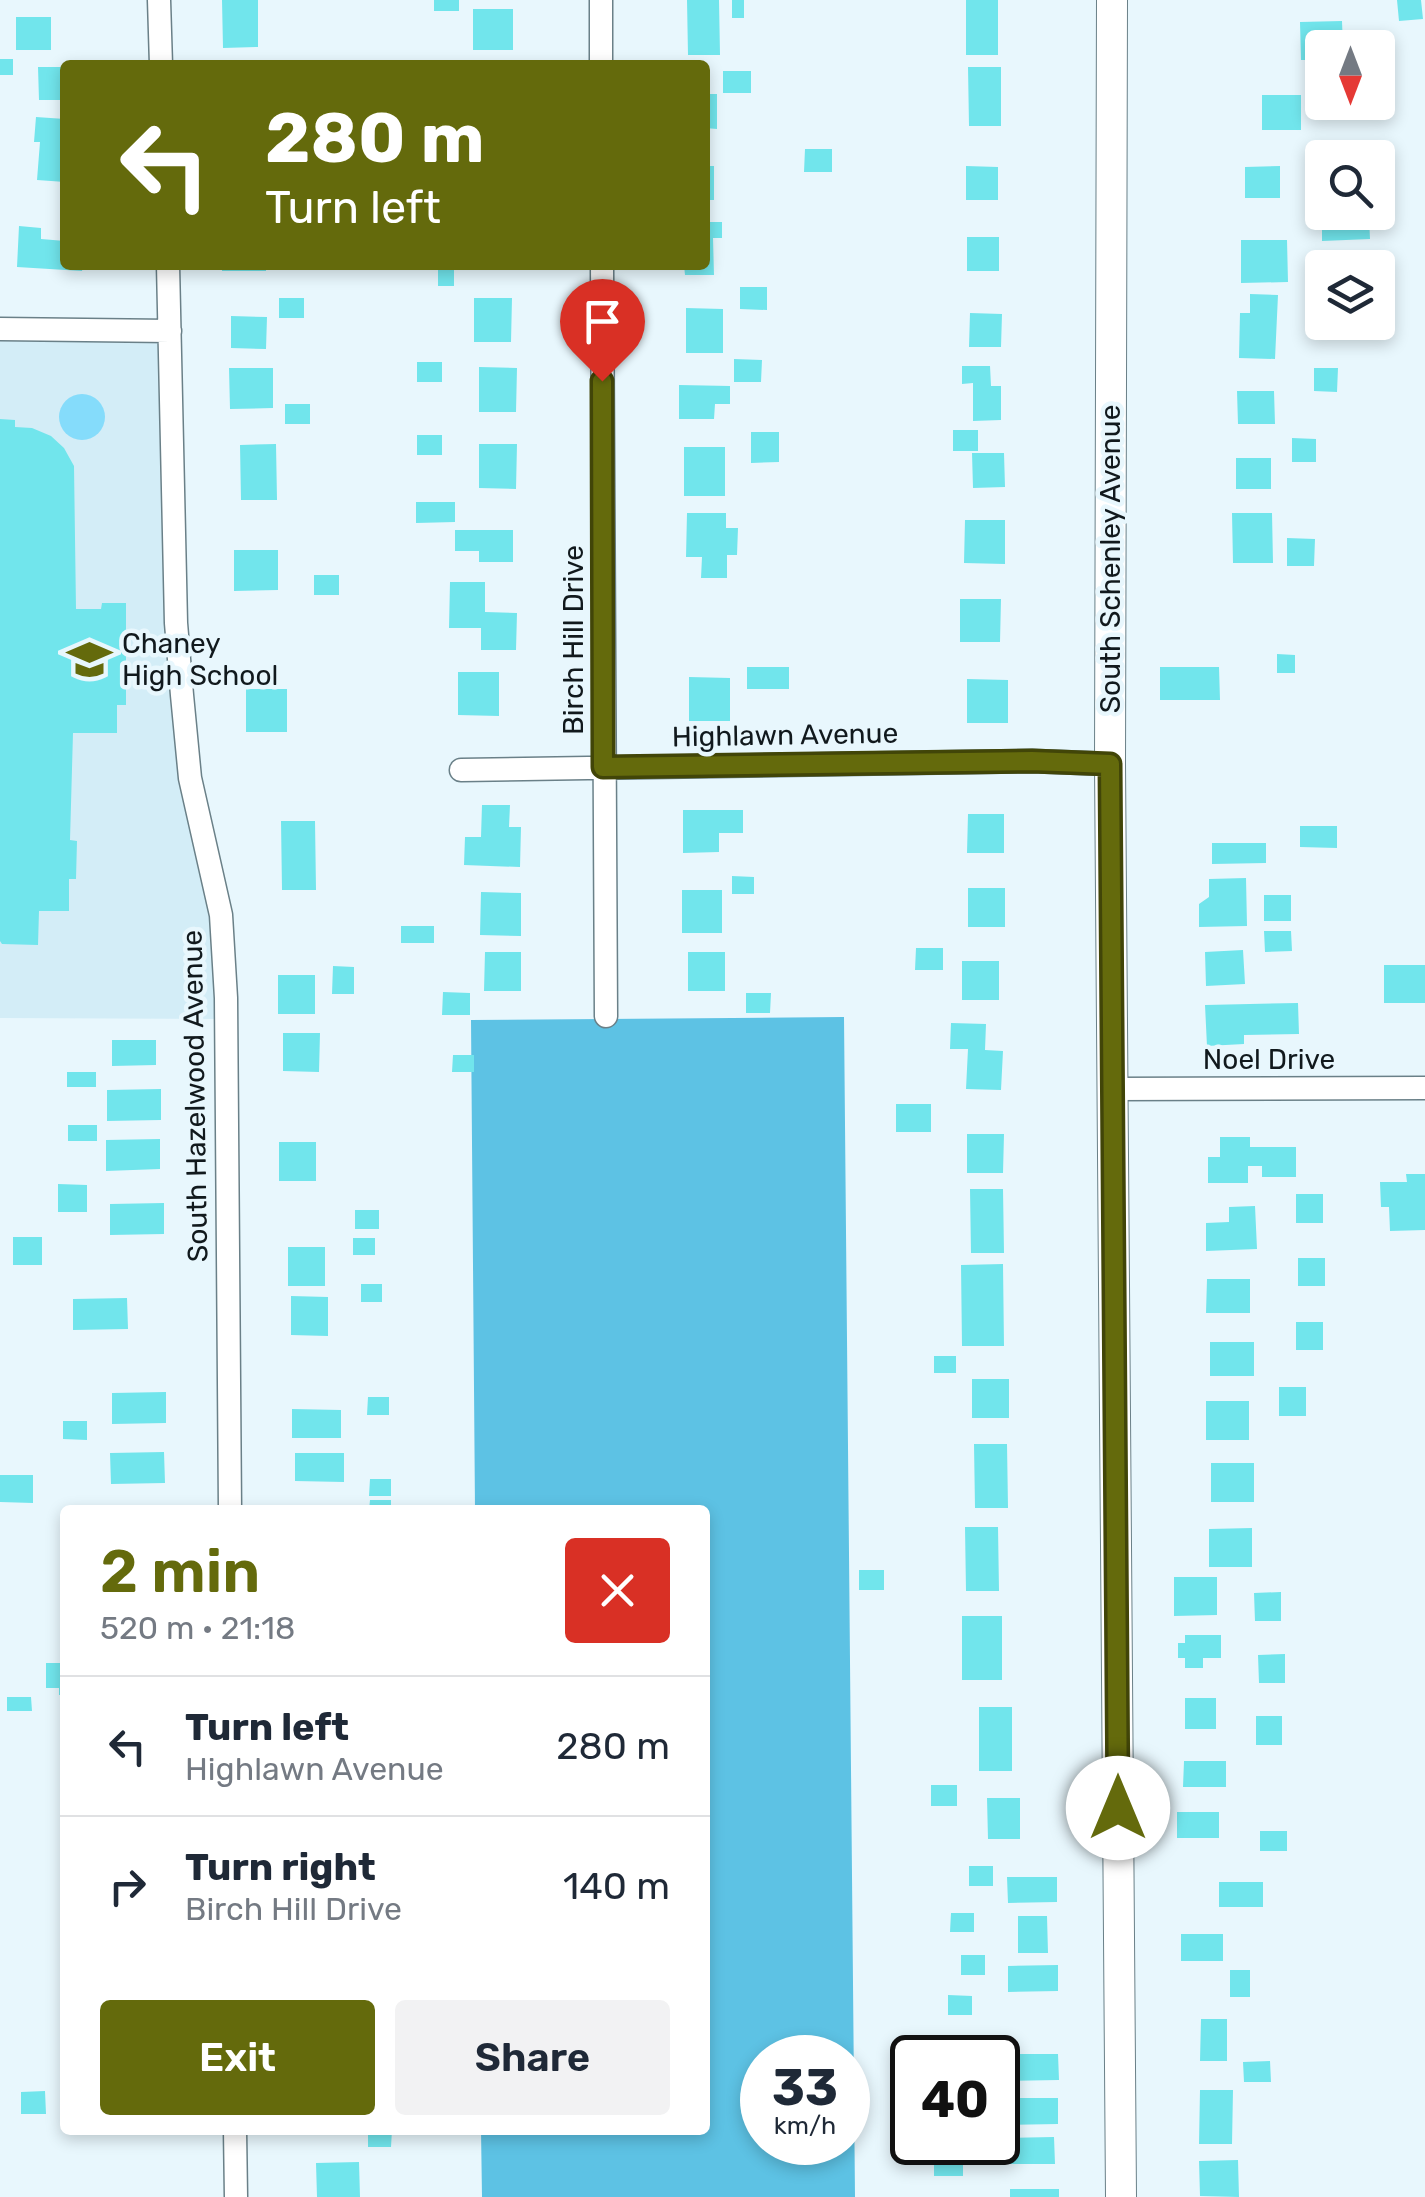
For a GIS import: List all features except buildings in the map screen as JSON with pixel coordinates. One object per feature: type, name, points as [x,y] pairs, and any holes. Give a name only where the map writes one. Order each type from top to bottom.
[{"type":"street","points":[[159,0],[161,60]]},
{"type":"street","points":[[601,0],[601,60]]},
{"type":"street","name":"South Schenley Avenue","points":[[1112,0],[1110,764],[1121,2197]]},
{"type":"street","name":"South Hazelwood Avenue","points":[[168,270],[176,623],[190,778],[221,915],[226,998],[230,1505]]},
{"type":"street","name":"Birch Hill Drive","points":[[602,270],[606,1016]]},
{"type":"street","points":[[0,329],[170,331]]},
{"type":"street","name":"Highlawn Avenue","points":[[461,770],[1032,761],[1110,764]]},
{"type":"street","name":"Noel Drive","points":[[1114,1089],[1425,1088]]},
{"type":"street","points":[[235,2135],[236,2197]]},
{"type":"shaded area","name":"Chaney High School","points":[[0,329],[170,331],[176,623],[227,1019],[0,1018]]},
{"type":"shaded area","points":[[82,394],[98,401],[105,417],[98,433],[82,440],[66,433],[59,417],[66,401]]},
{"type":"shaded area","points":[[844,1017],[853,2035],[740,2035],[740,2165],[855,2165],[855,2197],[482,2197],[481,2135],[710,2135],[710,1505],[475,1505],[471,1020]]},
{"type":"place","name":"Chaney High School","points":[[89,659]]},
{"type":"route","points":[[602,381],[603,767],[1032,761],[1110,764],[1118,1808]]}]
